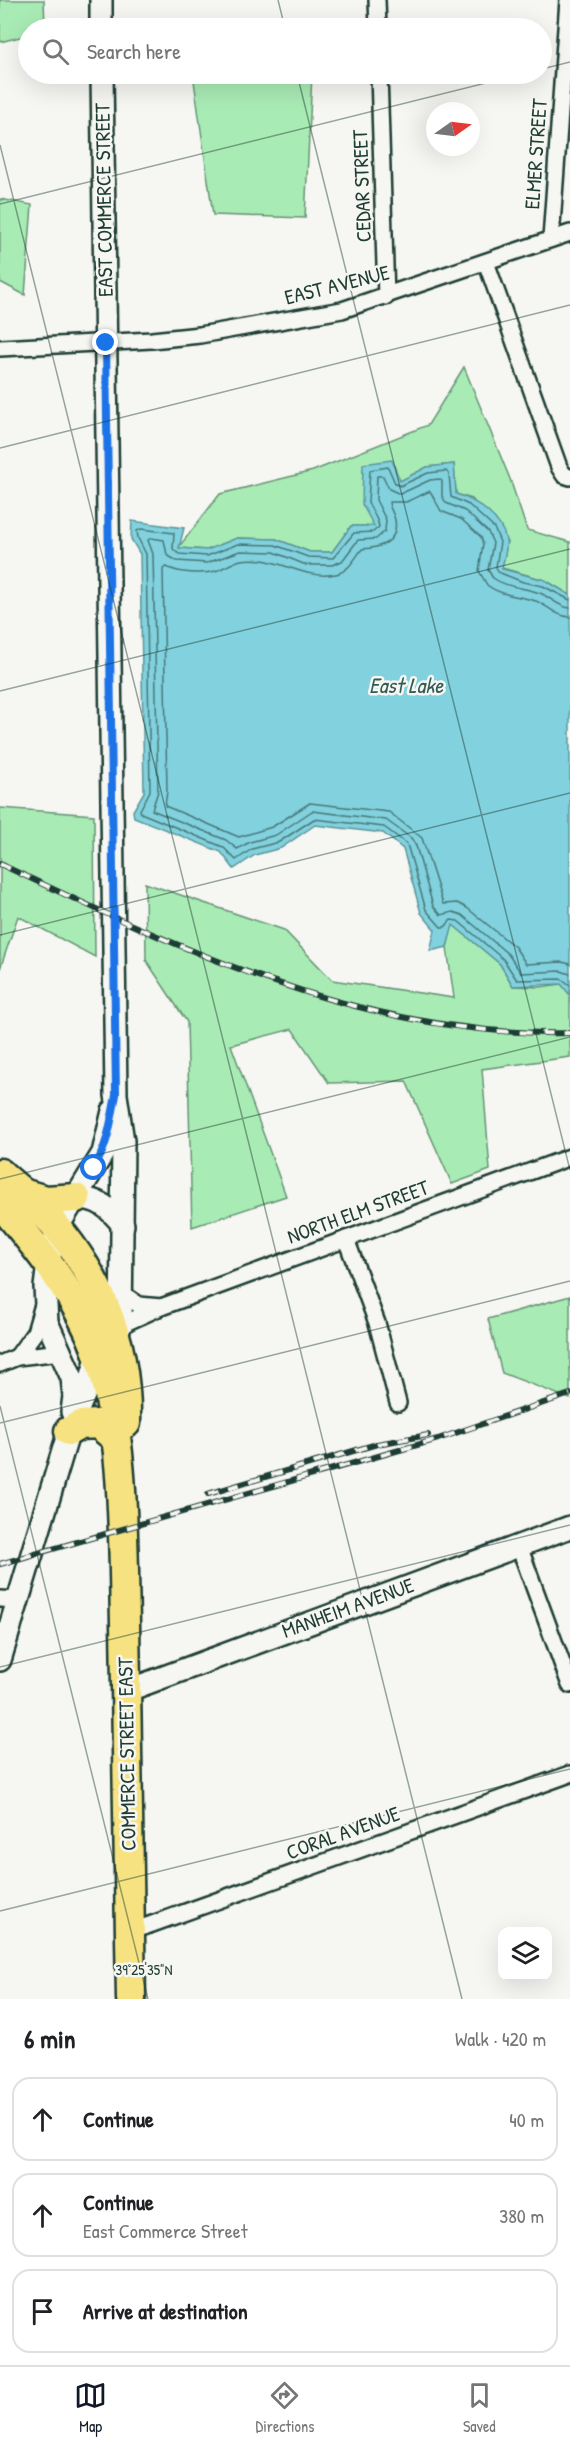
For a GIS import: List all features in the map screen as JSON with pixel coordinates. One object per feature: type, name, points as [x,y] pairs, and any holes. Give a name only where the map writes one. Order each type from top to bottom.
[{"type":"highway","points":[[6,1187],[46,1200],[76,1198]]},
{"type":"highway","points":[[6,1187],[38,1206],[79,1259],[102,1296],[112,1338]]},
{"type":"highway","points":[[6,1187],[47,1275],[66,1288],[112,1338]]},
{"type":"highway","name":"COMMERCE STREET EAST","points":[[112,1338],[111,1406],[122,1509]]},
{"type":"highway","name":"COMMERCE STREET EAST","points":[[112,1338],[125,1373],[127,1401],[122,1509],[131,1999]]},
{"type":"highway","points":[[69,1431],[80,1425],[98,1424],[115,1438]]},
{"type":"street","points":[[101,0],[101,18]]},
{"type":"street","points":[[377,0],[378,18]]},
{"type":"street","name":"ELMER STREET","points":[[551,239],[568,0]]},
{"type":"street","name":"EAST COMMERCE STREET","points":[[102,84],[116,1095],[123,1141],[123,1225]]},
{"type":"street","name":"CEDAR STREET","points":[[380,84],[386,297]]},
{"type":"street","name":"EAST AVENUE","points":[[0,348],[106,343],[200,334],[342,310],[386,297],[570,232]]},
{"type":"street","points":[[486,262],[559,467],[567,476]]},
{"type":"street","points":[[17,1357],[38,1325],[57,1228],[103,1153],[116,1095]]},
{"type":"street","name":"NORTH ELM STREET","points":[[112,1338],[161,1307],[570,1157]]},
{"type":"street","points":[[76,1198],[94,1199],[102,1203],[123,1225]]},
{"type":"street","name":"COMMERCE STREET EAST","points":[[112,1338],[123,1294],[123,1225]]},
{"type":"street","points":[[346,1239],[377,1323],[398,1403]]},
{"type":"street","points":[[47,1275],[47,1322],[62,1352],[74,1386],[69,1431]]},
{"type":"street","points":[[123,1294],[139,1305],[161,1307]]},
{"type":"street","points":[[0,1364],[17,1357],[62,1352],[112,1338]]},
{"type":"street","points":[[0,1660],[9,1599],[69,1431],[91,1379],[112,1338]]},
{"type":"street","name":"MANHEIM AVENUE","points":[[126,1690],[570,1527]]},
{"type":"street","points":[[519,1546],[570,1684]]},
{"type":"street","name":"CORAL AVENUE","points":[[130,1932],[570,1774]]},
{"type":"green space","points":[[0,0],[44,0],[45,18],[18,18],[18,38],[0,42]]},
{"type":"green space","points":[[194,84],[312,84],[305,218],[213,215]]},
{"type":"green space","points":[[0,199],[32,205],[25,295],[0,282]]},
{"type":"green space","points":[[464,367],[510,479],[527,530],[570,542],[570,595],[545,580],[502,568],[507,542],[472,499],[456,494],[454,464],[427,467],[400,481],[374,526],[351,526],[332,552],[310,552],[276,539],[237,538],[207,550],[178,548],[220,494],[313,471],[428,425]]},
{"type":"green space","points":[[0,808],[94,815],[95,957],[18,916],[0,969]]},
{"type":"green space","points":[[145,883],[284,930],[332,980],[454,998],[447,947],[452,924],[500,964],[513,986],[540,987],[562,984],[570,995],[570,1057],[482,1069],[490,1170],[452,1184],[406,1081],[329,1083],[292,1029],[231,1045],[286,1196],[192,1227],[187,1022],[146,960]]},
{"type":"green space","points":[[570,1296],[570,1399],[502,1373],[488,1319]]},
{"type":"water","name":"East Lake","points":[[392,460],[400,481],[427,467],[454,464],[456,494],[480,505],[494,517],[504,532],[506,547],[502,569],[545,580],[570,595],[570,995],[561,984],[513,986],[500,964],[453,925],[447,947],[430,951],[435,930],[421,913],[403,849],[383,833],[315,825],[281,848],[255,855],[234,869],[221,852],[134,817],[133,811],[144,792],[140,554],[131,539],[132,521],[184,528],[179,548],[207,550],[237,538],[276,539],[310,552],[332,552],[351,526],[374,526],[362,504],[363,464]]},
{"type":"railway","points":[[0,864],[136,927],[206,956],[276,982],[347,1004],[420,1021],[494,1031],[570,1033]]},
{"type":"railway","points":[[0,1564],[438,1439],[570,1394]]},
{"type":"railway","points":[[208,1494],[377,1444],[428,1435]]},
{"type":"route","points":[[94,1168],[103,1153],[108,1137],[116,1095],[106,343]]}]
